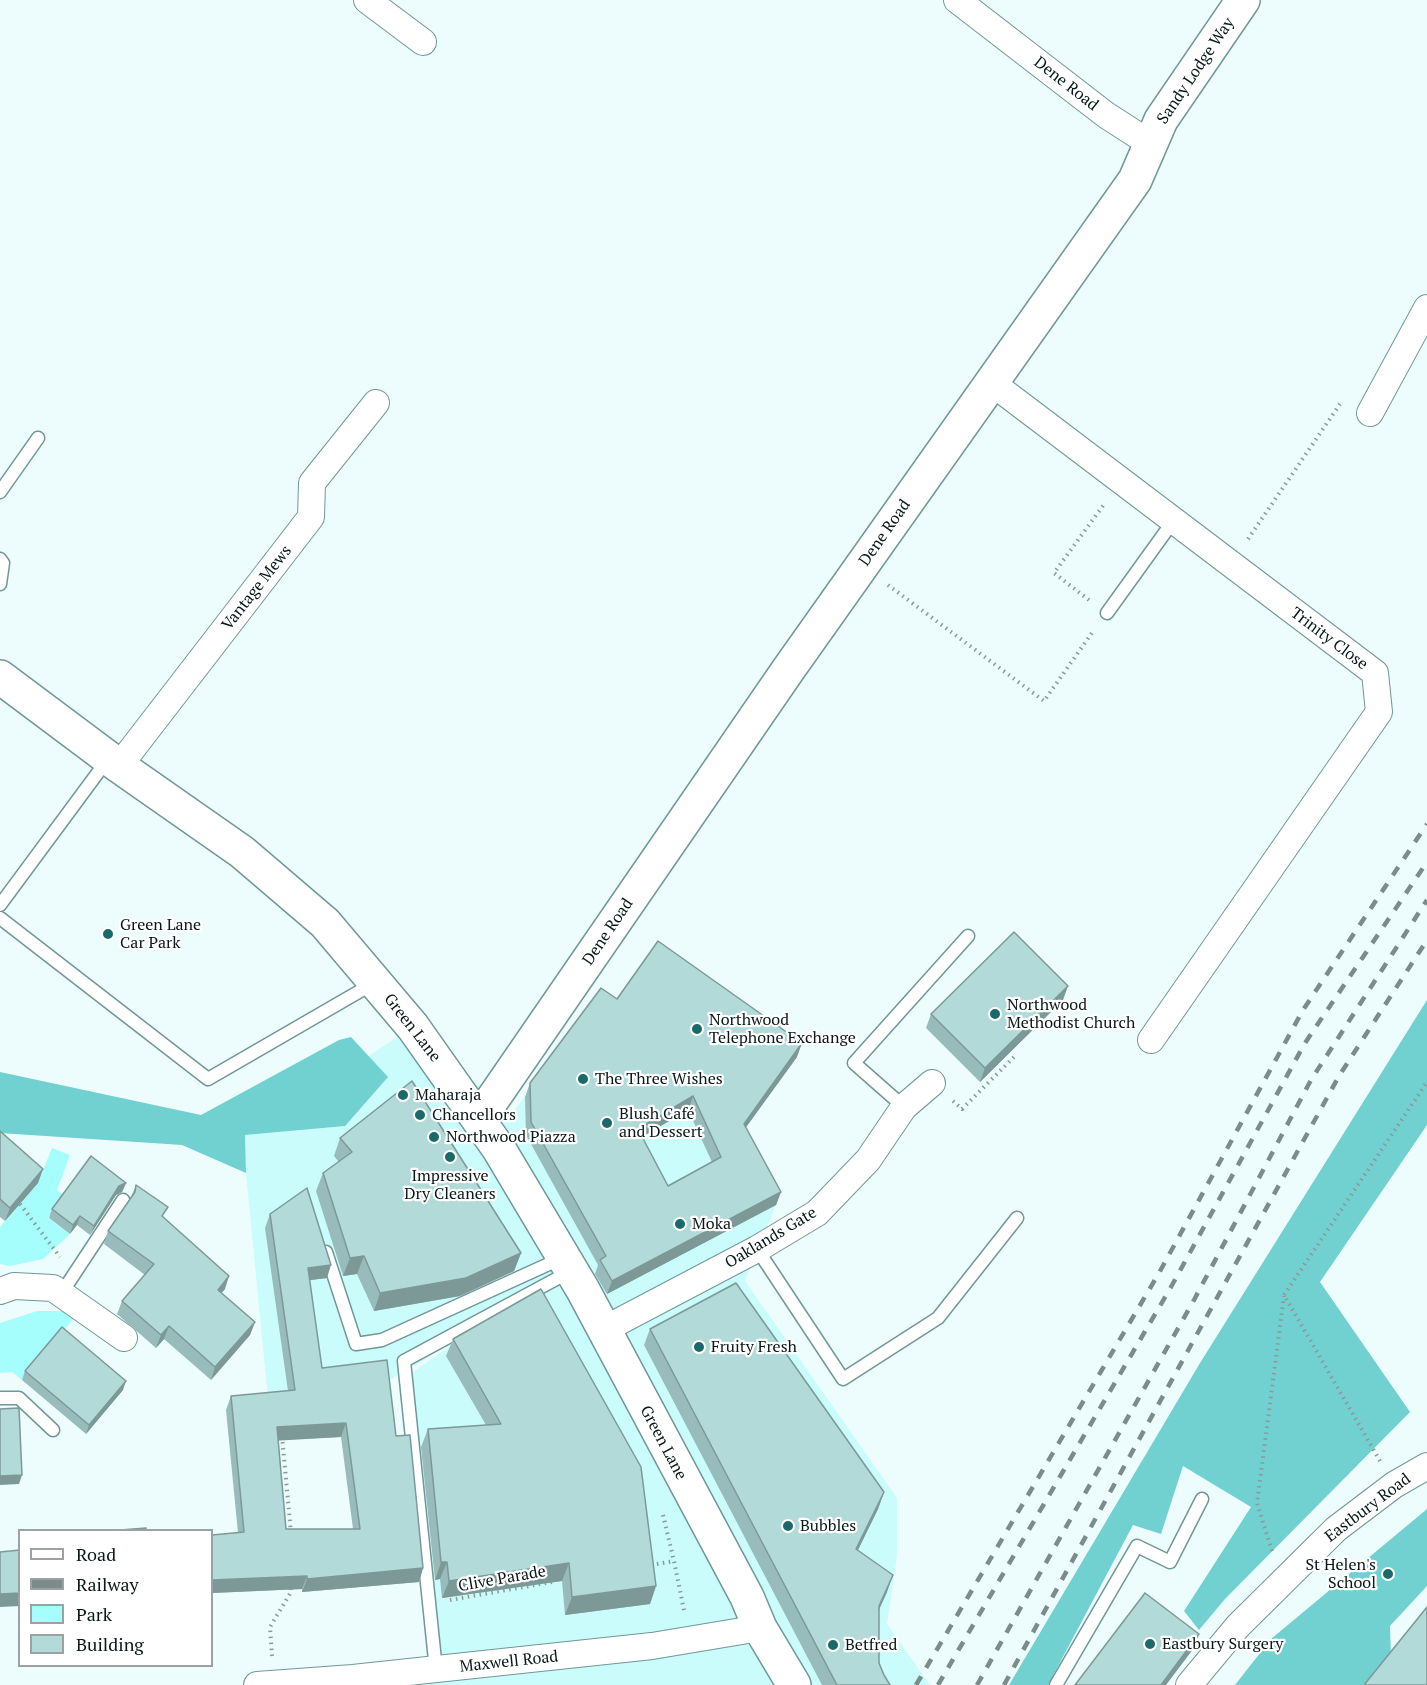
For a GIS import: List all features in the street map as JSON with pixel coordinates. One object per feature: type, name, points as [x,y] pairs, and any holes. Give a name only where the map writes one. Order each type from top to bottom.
[{"type":"street","name":"Dene Road","points":[[479,1119],[862,566],[1135,180],[1151,144],[1106,116],[957,0]]},
{"type":"street","name":"Sandy Lodge Way","points":[[1151,144],[1161,120],[1179,90],[1243,0]]},
{"type":"street","points":[[383,4],[423,42]]},
{"type":"street","points":[[1370,413],[1427,308]]},
{"type":"street","name":"Trinity Close","points":[[992,382],[1375,673],[1379,712],[1150,1040]]},
{"type":"street","name":"Vantage Mews","points":[[114,762],[312,517],[312,483],[376,403]]},
{"type":"street","name":"Green Lane","points":[[0,676],[114,762],[242,852],[325,924],[413,1027],[479,1119],[567,1264],[747,1597],[760,1628],[794,1685]]},
{"type":"street","name":"Oaklands Gate","points":[[603,1329],[757,1249],[817,1213],[867,1160],[904,1107],[932,1083]]},
{"type":"street","points":[[0,1291],[14,1286],[53,1288],[67,1284],[124,1338]]},
{"type":"street","name":"Eastbury Road","points":[[1189,1685],[1281,1581],[1336,1529],[1394,1485],[1427,1466]]},
{"type":"street","name":"Maxwell Road","points":[[266,1684],[352,1682],[436,1670],[691,1641],[760,1628]]},
{"type":"lane","points":[[0,492],[38,438]]},
{"type":"lane","points":[[1107,613],[1174,520]]},
{"type":"lane","points":[[0,559],[3,563],[0,584]]},
{"type":"lane","points":[[0,905],[75,804],[114,762]]},
{"type":"lane","points":[[0,918],[208,1079],[375,982]]},
{"type":"lane","points":[[904,1107],[854,1063],[968,936]]},
{"type":"lane","points":[[67,1284],[123,1200]]},
{"type":"lane","points":[[757,1249],[843,1378],[938,1318],[1017,1218]]},
{"type":"lane","points":[[321,1236],[356,1344],[382,1340],[567,1264]]},
{"type":"lane","points":[[436,1670],[431,1603],[404,1361],[567,1264]]},
{"type":"lane","points":[[0,1398],[19,1398],[53,1430]]},
{"type":"lane","points":[[1056,1685],[1137,1546],[1170,1562],[1202,1499]]},
{"type":"path","points":[[1230,564],[1344,399],[1370,413]]},
{"type":"path","points":[[862,566],[1044,701],[1107,613],[1054,573],[1121,480]]},
{"type":"path","points":[[932,1083],[962,1109],[1015,1056]]},
{"type":"path","points":[[1281,1581],[1257,1503],[1284,1295],[1427,1082]]},
{"type":"path","points":[[20,1204],[67,1284]]},
{"type":"path","points":[[1284,1295],[1394,1485]]},
{"type":"path","points":[[282,1431],[291,1540]]},
{"type":"path","points":[[639,1567],[674,1561],[691,1641]]},
{"type":"path","points":[[266,1684],[270,1627],[291,1592],[291,1581]]},
{"type":"path","name":"Clive Parade","points":[[431,1603],[558,1581]]},
{"type":"shaded area","points":[[1427,1000],[1427,1125],[1320,1282],[1410,1412],[1225,1599],[1199,1630],[1184,1611],[1251,1507],[1183,1466],[1161,1534],[1133,1525],[1048,1685],[1009,1685],[1200,1363]]},
{"type":"shaded area","points":[[596,1001],[651,1042],[703,1142],[733,1127],[776,1205],[745,1281],[897,1498],[897,1556],[887,1624],[930,1685],[350,1685],[436,1670],[406,1377],[466,1335],[388,1381],[268,1399],[246,1173],[245,1135],[345,1126],[316,1090],[413,1027],[511,1115]]},
{"type":"shaded area","points":[[351,1037],[388,1077],[345,1126],[245,1135],[246,1173],[182,1145],[0,1133],[0,1072],[201,1115],[339,1040]]},
{"type":"shaded area","name":"St Helen's School","points":[[1427,1509],[1427,1586],[1390,1626],[1391,1660],[1371,1685],[1235,1685],[1271,1639]]},
{"type":"green space","points":[[52,1148],[70,1155],[57,1190],[65,1196],[48,1218],[70,1234],[43,1259],[10,1266],[0,1264],[0,1227],[38,1183]]},
{"type":"green space","points":[[37,1311],[65,1311],[76,1316],[22,1380],[12,1372],[0,1373],[0,1323]]},
{"type":"building","name":"Northwood Methodist Church","points":[[1014,932],[1068,986],[985,1068],[931,1014]]},
{"type":"building","points":[[658,941],[802,1043],[744,1124],[781,1192],[612,1281],[600,1260],[606,1256],[531,1122],[530,1083],[601,988],[617,999]],"holes":[[[693,1096],[721,1157],[668,1186],[638,1129]]]},
{"type":"building","points":[[412,1081],[521,1253],[466,1278],[380,1293],[364,1256],[350,1258],[323,1173],[352,1152],[340,1138]]},
{"type":"building","points":[[0,1131],[43,1169],[10,1208],[0,1199]]},
{"type":"building","points":[[91,1156],[126,1183],[119,1186],[94,1226],[80,1216],[73,1225],[52,1209]]},
{"type":"building","points":[[136,1185],[168,1207],[162,1216],[229,1276],[218,1290],[255,1322],[215,1367],[169,1326],[161,1335],[122,1301],[154,1264],[108,1231],[135,1192]]},
{"type":"building","points":[[307,1188],[331,1265],[308,1268],[322,1368],[387,1360],[396,1436],[410,1435],[423,1568],[307,1579],[307,1576],[213,1580],[213,1535],[244,1532],[231,1396],[295,1390],[270,1214]],"holes":[[[346,1423],[360,1529],[286,1529],[277,1427]]]},
{"type":"building","points":[[736,1283],[884,1492],[856,1549],[893,1575],[879,1606],[879,1663],[890,1685],[837,1685],[650,1329]]},
{"type":"building","points":[[541,1289],[641,1467],[656,1586],[572,1597],[569,1563],[449,1581],[447,1562],[441,1562],[428,1429],[501,1424],[453,1339]]},
{"type":"building","points":[[62,1327],[126,1381],[89,1425],[25,1371]]},
{"type":"building","points":[[19,1408],[22,1475],[0,1476],[0,1409]]},
{"type":"building","points":[[18,1550],[18,1593],[0,1594],[0,1552]]},
{"type":"building","name":"Eastbury Surgery","points":[[1145,1593],[1199,1634],[1161,1685],[1075,1685]]},
{"type":"building","points":[[1427,1607],[1427,1685],[1364,1685]]},
{"type":"railway","points":[[916,1685],[1159,1273],[1303,1010],[1427,824]]},
{"type":"railway","points":[[938,1685],[1171,1287],[1305,1043],[1427,862]]},
{"type":"railway","points":[[977,1685],[1194,1300],[1311,1080],[1427,900]]},
{"type":"railway","points":[[1004,1685],[1339,1076],[1427,940]]},
{"type":"place","name":"Green Lane Car Park","points":[[108,934]]},
{"type":"place","name":"Northwood Methodist Church","points":[[995,1014]]},
{"type":"place","name":"Northwood Telephone Exchange","points":[[697,1029]]},
{"type":"place","name":"The Three Wishes","points":[[583,1079]]},
{"type":"place","name":"Maharaja","points":[[403,1095]]},
{"type":"place","name":"Chancellors","points":[[420,1115]]},
{"type":"place","name":"Blush Café and Dessert","points":[[607,1123]]},
{"type":"place","name":"Northwood Piazza","points":[[434,1137]]},
{"type":"place","name":"Impressive Dry Cleaners","points":[[450,1157]]},
{"type":"place","name":"Moka","points":[[680,1224]]},
{"type":"place","name":"Fruity Fresh","points":[[699,1347]]},
{"type":"place","name":"Bubbles","points":[[788,1526]]},
{"type":"place","name":"St Helen's School","points":[[1388,1574]]},
{"type":"place","name":"Eastbury Surgery","points":[[1150,1644]]},
{"type":"place","name":"Betfred","points":[[833,1645]]}]
